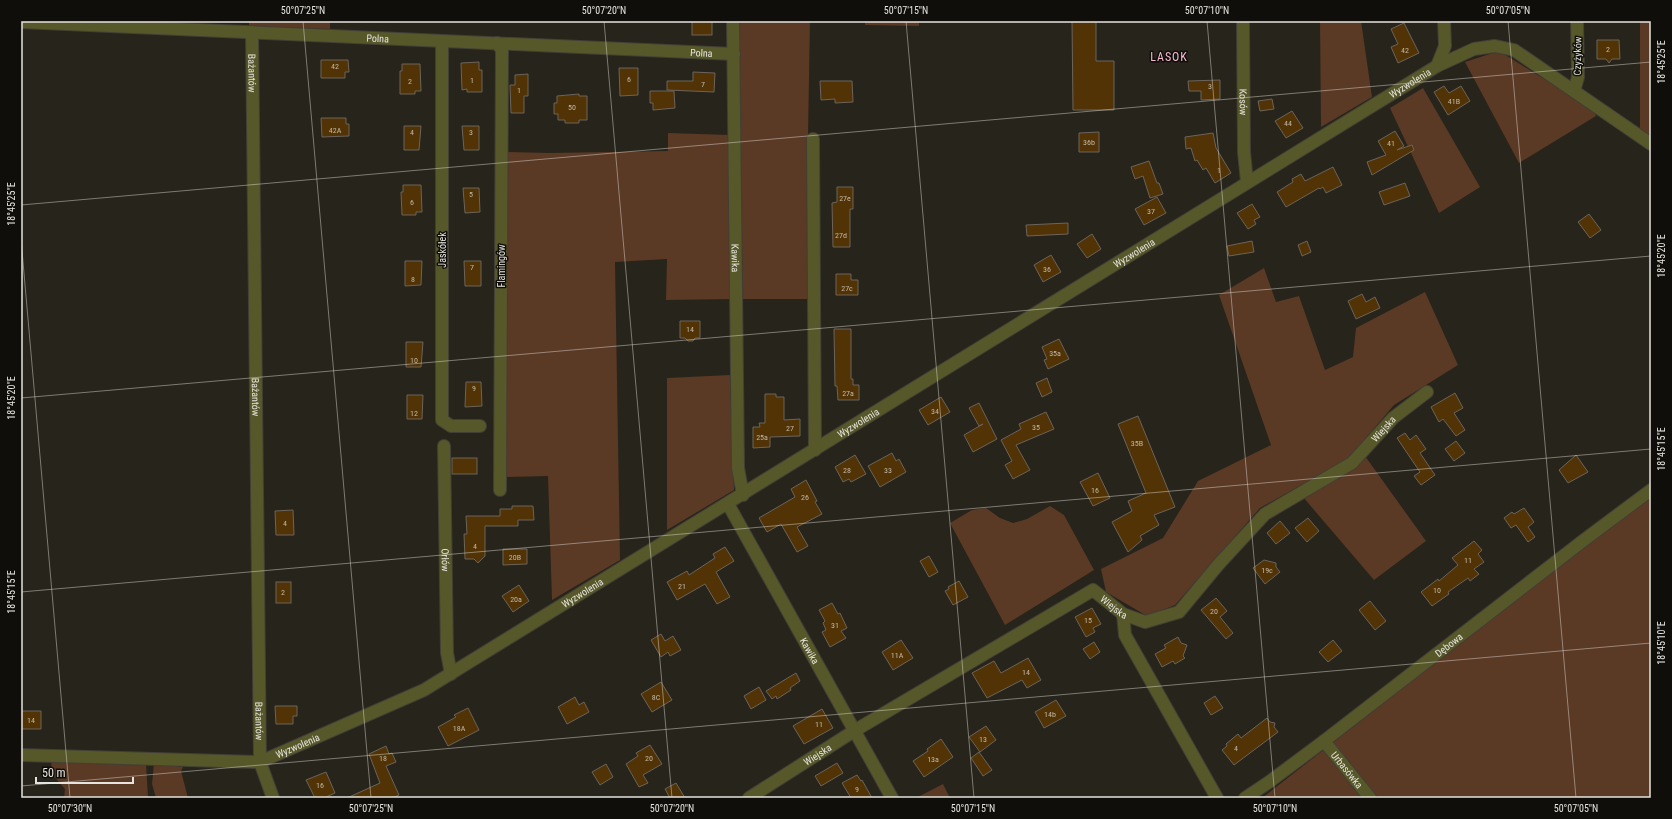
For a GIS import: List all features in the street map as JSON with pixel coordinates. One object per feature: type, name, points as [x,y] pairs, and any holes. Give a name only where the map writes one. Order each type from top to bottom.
[{"type":"street","name":"Kawika","points":[[733,21],[738,468],[743,494]]},
{"type":"street","name":"Kosów","points":[[1243,21],[1244,152],[1247,182]]},
{"type":"street","points":[[1437,66],[1445,46],[1444,21]]},
{"type":"street","name":"Czyżyków","points":[[1574,91],[1578,77],[1577,21]]},
{"type":"street","name":"Polna","points":[[21,22],[734,54]]},
{"type":"street","name":"Bażantów","points":[[252,32],[256,511],[260,762]]},
{"type":"street","name":"Jaskółek","points":[[442,41],[442,420],[450,426],[480,426]]},
{"type":"street","name":"Flamingów","points":[[497,44],[502,50],[500,490]]},
{"type":"street","name":"Wyzwolenia","points":[[21,754],[260,762],[424,690],[1437,66],[1474,49],[1495,46],[1514,50],[1651,144]]},
{"type":"street","points":[[813,139],[815,450]]},
{"type":"street","name":"Wiejska","points":[[749,798],[854,731],[1093,590],[1123,614],[1145,622],[1179,612],[1218,565],[1265,514],[1352,462],[1392,418],[1427,392]]},
{"type":"street","name":"Orłów","points":[[444,446],[447,653],[451,674]]},
{"type":"street","name":"Dębowa","points":[[1245,798],[1324,741],[1651,490]]},
{"type":"street","name":"Kawika","points":[[728,504],[892,798]]},
{"type":"street","points":[[1123,614],[1125,635],[1217,798]]},
{"type":"street","name":"Urbasówka","points":[[1324,741],[1370,798]]},
{"type":"street","points":[[260,762],[273,798]]},
{"type":"shaded area","points":[[249,21],[330,21],[330,29],[249,26]]},
{"type":"shaded area","points":[[738,21],[810,21],[808,136],[811,299],[743,299]]},
{"type":"shaded area","points":[[865,21],[919,21],[919,26],[865,25]]},
{"type":"shaded area","points":[[1320,21],[1361,21],[1372,97],[1321,127]]},
{"type":"shaded area","points":[[1640,21],[1651,21],[1651,137],[1640,129]]},
{"type":"shaded area","points":[[1499,51],[1593,109],[1596,116],[1519,163],[1465,62]]},
{"type":"shaded area","points":[[1423,88],[1480,187],[1439,213],[1390,108]]},
{"type":"shaded area","points":[[668,133],[730,135],[732,299],[666,300],[667,259],[615,262],[620,560],[552,600],[548,476],[505,477],[505,152],[550,153],[668,151]]},
{"type":"shaded area","points":[[1264,268],[1276,302],[1299,296],[1325,370],[1353,357],[1356,328],[1425,292],[1458,365],[1394,405],[1348,459],[1260,508],[1175,605],[1147,616],[1106,592],[1101,569],[1163,538],[1198,481],[1271,445],[1219,295]]},
{"type":"shaded area","points":[[730,375],[734,490],[667,530],[667,378]]},
{"type":"shaded area","points":[[1365,456],[1426,541],[1374,580],[1303,497]]},
{"type":"shaded area","points":[[1651,494],[1651,798],[1262,798]]},
{"type":"shaded area","points":[[1050,506],[1064,515],[1094,570],[1005,625],[950,523],[972,510],[986,508],[1000,518],[1013,523],[1027,519]]},
{"type":"shaded area","points":[[51,760],[146,763],[148,798],[64,798],[65,789],[52,774]]},
{"type":"shaded area","points":[[154,763],[183,767],[181,771],[188,798],[156,798],[152,784]]},
{"type":"shaded area","points":[[943,784],[950,798],[916,798]]},
{"type":"building","points":[[692,21],[712,21],[712,35],[692,35]]},
{"type":"building","points":[[1072,21],[1096,21],[1096,61],[1114,61],[1114,110],[1073,110]]},
{"type":"building","points":[[1404,23],[1419,53],[1398,63],[1391,47],[1398,44],[1391,29]]},
{"type":"building","points":[[1597,40],[1619,40],[1620,59],[1612,59],[1609,63],[1606,59],[1597,59]]},
{"type":"building","points":[[321,60],[348,60],[349,72],[345,72],[345,78],[321,78]]},
{"type":"building","points":[[479,62],[479,70],[482,70],[482,92],[467,92],[467,89],[462,90],[461,63]]},
{"type":"building","points":[[402,64],[420,64],[421,91],[415,91],[415,94],[400,94],[400,71],[402,71]]},
{"type":"building","points":[[619,68],[638,68],[638,95],[620,96]]},
{"type":"building","points":[[693,72],[715,73],[714,92],[667,90],[667,81],[693,81]]},
{"type":"building","points":[[528,74],[528,96],[524,96],[524,113],[511,113],[510,85],[515,85],[515,75]]},
{"type":"building","points":[[1220,80],[1220,99],[1201,100],[1201,91],[1189,91],[1188,81]]},
{"type":"building","points":[[820,81],[852,81],[853,102],[835,103],[835,99],[821,100]]},
{"type":"building","points":[[1444,86],[1449,93],[1461,86],[1470,101],[1448,115],[1434,92]]},
{"type":"building","points":[[650,91],[674,91],[675,108],[653,110],[653,103],[650,103]]},
{"type":"building","points":[[579,94],[579,96],[587,96],[587,120],[579,120],[579,123],[565,123],[565,120],[558,120],[558,114],[554,114],[554,103],[557,103],[557,96]]},
{"type":"building","points":[[1272,99],[1274,109],[1260,111],[1258,101]]},
{"type":"building","points":[[1292,111],[1303,128],[1286,138],[1275,121]]},
{"type":"building","points":[[321,118],[346,118],[346,124],[349,124],[349,136],[322,137]]},
{"type":"building","points":[[404,126],[421,126],[419,150],[404,150]]},
{"type":"building","points":[[462,126],[479,126],[479,150],[464,150]]},
{"type":"building","points":[[1395,131],[1404,146],[1397,150],[1412,145],[1414,150],[1372,175],[1367,162],[1386,155],[1378,141]]},
{"type":"building","points":[[1099,132],[1099,152],[1079,152],[1079,133]]},
{"type":"building","points":[[1213,133],[1216,148],[1231,173],[1215,183],[1206,168],[1203,170],[1197,160],[1195,161],[1191,148],[1186,149],[1185,137]]},
{"type":"building","points":[[1149,161],[1157,183],[1159,183],[1163,194],[1150,198],[1143,176],[1135,179],[1131,167]]},
{"type":"building","points":[[1333,167],[1342,185],[1326,193],[1323,187],[1320,189],[1319,188],[1286,207],[1277,192],[1293,182],[1292,179],[1301,174],[1305,181]]},
{"type":"building","points":[[1405,183],[1410,196],[1384,205],[1379,192]]},
{"type":"building","points":[[403,185],[421,185],[422,212],[416,212],[416,215],[402,215],[401,192],[403,192]]},
{"type":"building","points":[[837,187],[853,187],[853,209],[850,209],[850,247],[833,247],[832,203],[837,202]]},
{"type":"building","points":[[463,188],[479,188],[480,212],[465,213]]},
{"type":"building","points":[[1157,197],[1166,213],[1144,225],[1135,209]]},
{"type":"building","points":[[1252,204],[1260,217],[1254,220],[1256,224],[1248,229],[1237,213]]},
{"type":"building","points":[[1589,214],[1601,230],[1590,238],[1578,222]]},
{"type":"building","points":[[1068,223],[1068,234],[1027,236],[1026,225]]},
{"type":"building","points":[[1092,234],[1101,249],[1087,258],[1077,244]]},
{"type":"building","points":[[1252,241],[1254,252],[1229,256],[1227,246]]},
{"type":"building","points":[[1307,241],[1311,252],[1302,256],[1298,245]]},
{"type":"building","points":[[1051,255],[1061,272],[1043,282],[1034,265]]},
{"type":"building","points":[[405,261],[422,261],[421,285],[405,286]]},
{"type":"building","points":[[464,261],[481,261],[481,286],[465,286]]},
{"type":"building","points":[[836,274],[851,274],[851,280],[858,280],[858,295],[836,295]]},
{"type":"building","points":[[1362,294],[1366,302],[1375,297],[1380,308],[1356,319],[1348,301]]},
{"type":"building","points":[[680,321],[700,321],[700,338],[695,338],[693,341],[688,341],[685,338],[680,338]]},
{"type":"building","points":[[834,329],[851,329],[851,379],[853,379],[853,385],[859,385],[859,400],[838,400],[837,386],[835,386]]},
{"type":"building","points":[[1059,339],[1069,359],[1048,369],[1044,360],[1047,359],[1042,347]]},
{"type":"building","points":[[406,342],[423,342],[421,367],[406,367]]},
{"type":"building","points":[[1047,378],[1052,392],[1042,397],[1036,383]]},
{"type":"building","points":[[466,382],[481,382],[482,406],[465,407]]},
{"type":"building","points":[[1455,393],[1463,408],[1454,413],[1465,430],[1456,436],[1443,419],[1439,422],[1431,407]]},
{"type":"building","points":[[765,394],[776,394],[776,397],[784,397],[784,420],[800,419],[800,436],[770,437],[770,447],[753,448],[753,427],[760,427],[759,423],[765,423]]},
{"type":"building","points":[[407,395],[423,395],[422,419],[407,419]]},
{"type":"building","points":[[941,397],[950,412],[928,425],[919,410]]},
{"type":"building","points":[[979,403],[997,439],[973,452],[964,435],[983,424],[979,426],[969,408]]},
{"type":"building","points":[[1046,412],[1054,429],[1016,445],[1030,470],[1013,479],[1005,465],[1012,461],[1001,440],[1021,429],[1019,424]]},
{"type":"building","points":[[1138,416],[1175,507],[1154,515],[1159,525],[1140,536],[1142,540],[1128,552],[1112,522],[1132,511],[1128,501],[1146,493],[1118,424]]},
{"type":"building","points":[[1405,433],[1410,440],[1416,435],[1426,449],[1420,453],[1435,475],[1421,485],[1414,476],[1420,472],[1397,438]]},
{"type":"building","points":[[1456,441],[1465,453],[1454,461],[1445,449]]},
{"type":"building","points":[[892,453],[896,461],[899,459],[906,472],[880,487],[868,466]]},
{"type":"building","points":[[855,455],[866,474],[851,482],[849,479],[843,482],[835,467]]},
{"type":"building","points":[[1576,455],[1588,472],[1568,483],[1559,470]]},
{"type":"building","points":[[452,458],[477,458],[477,474],[452,474]]},
{"type":"building","points":[[1098,473],[1110,498],[1093,506],[1080,482]]},
{"type":"building","points":[[806,480],[817,501],[815,502],[822,514],[797,527],[808,546],[797,552],[781,524],[767,532],[759,518],[795,497],[791,489]]},
{"type":"building","points":[[512,506],[533,506],[534,520],[518,520],[518,526],[485,526],[485,556],[478,563],[474,559],[465,559],[464,534],[467,534],[466,516],[500,516],[500,509],[512,509]]},
{"type":"building","points":[[1524,508],[1534,522],[1528,527],[1535,537],[1528,542],[1516,525],[1511,528],[1504,518],[1512,512],[1514,514]]},
{"type":"building","points":[[293,510],[294,535],[276,535],[275,511]]},
{"type":"building","points":[[1308,518],[1319,531],[1307,542],[1295,528]]},
{"type":"building","points":[[1280,521],[1290,533],[1276,544],[1267,533]]},
{"type":"building","points":[[1474,541],[1482,550],[1478,554],[1484,562],[1474,569],[1479,574],[1470,581],[1468,578],[1448,592],[1449,594],[1432,606],[1421,592],[1438,579],[1439,581],[1458,565],[1452,558]]},
{"type":"building","points":[[725,547],[734,561],[716,572],[730,597],[717,604],[705,584],[677,600],[667,582],[687,571],[689,575],[715,558],[713,554]]},
{"type":"building","points":[[503,549],[527,549],[527,564],[503,565]]},
{"type":"building","points":[[929,556],[938,572],[929,577],[920,561]]},
{"type":"building","points":[[1264,560],[1276,563],[1276,567],[1280,572],[1265,584],[1253,568]]},
{"type":"building","points":[[959,581],[968,597],[953,605],[945,591],[949,589],[948,587]]},
{"type":"building","points":[[276,582],[291,582],[291,603],[276,603]]},
{"type":"building","points":[[519,585],[529,601],[513,612],[502,596]]},
{"type":"building","points":[[1216,598],[1227,611],[1220,617],[1233,633],[1226,639],[1201,610]]},
{"type":"building","points":[[1370,601],[1386,621],[1375,630],[1359,610]]},
{"type":"building","points":[[832,603],[838,614],[840,613],[847,628],[841,631],[846,638],[830,647],[822,632],[826,630],[823,623],[825,621],[819,610]]},
{"type":"building","points":[[1092,608],[1101,624],[1093,628],[1095,632],[1086,637],[1075,617]]},
{"type":"building","points":[[661,634],[665,641],[673,636],[681,650],[670,656],[668,652],[661,657],[651,640]]},
{"type":"building","points":[[1178,637],[1181,643],[1187,645],[1183,656],[1185,658],[1175,664],[1173,661],[1162,667],[1155,654],[1166,648],[1164,645]]},
{"type":"building","points":[[901,640],[913,658],[893,670],[882,652]]},
{"type":"building","points":[[1333,640],[1342,651],[1328,662],[1319,652]]},
{"type":"building","points":[[1094,642],[1100,652],[1090,659],[1083,649]]},
{"type":"building","points":[[1028,658],[1041,680],[1027,688],[1022,680],[987,698],[972,673],[994,661],[1001,673]]},
{"type":"building","points":[[796,673],[800,681],[790,688],[791,690],[777,699],[776,696],[772,699],[766,691]]},
{"type":"building","points":[[661,682],[672,700],[652,712],[641,694]]},
{"type":"building","points":[[759,687],[766,700],[751,709],[744,696]]},
{"type":"building","points":[[1215,696],[1223,708],[1211,715],[1204,703]]},
{"type":"building","points":[[575,697],[579,705],[584,702],[589,712],[567,724],[558,707]]},
{"type":"building","points":[[1056,700],[1066,716],[1044,728],[1035,712]]},
{"type":"building","points":[[275,706],[297,706],[297,716],[293,716],[293,724],[276,724]]},
{"type":"building","points":[[468,708],[479,730],[448,746],[438,727],[456,717],[454,715]]},
{"type":"building","points":[[822,709],[833,728],[804,744],[793,726]]},
{"type":"building","points":[[22,711],[41,711],[41,729],[21,729]]},
{"type":"building","points":[[1267,718],[1270,722],[1275,723],[1274,727],[1278,732],[1234,765],[1222,750],[1227,746],[1226,744],[1238,734],[1241,738]]},
{"type":"building","points":[[986,726],[996,740],[980,752],[969,737]]},
{"type":"building","points":[[941,739],[953,757],[924,777],[913,761],[928,751],[927,749]]},
{"type":"building","points":[[650,745],[662,764],[643,775],[648,783],[639,787],[626,764],[638,756],[636,753]]},
{"type":"building","points":[[386,746],[389,754],[392,753],[396,762],[386,766],[399,795],[392,798],[347,798],[380,783],[369,754]]},
{"type":"building","points":[[979,752],[992,770],[983,776],[971,758]]},
{"type":"building","points":[[837,763],[843,773],[821,786],[815,776]]},
{"type":"building","points":[[606,764],[613,777],[600,785],[592,772]]},
{"type":"building","points":[[326,772],[335,793],[324,798],[315,798],[306,780]]},
{"type":"building","points":[[857,775],[861,781],[862,780],[872,798],[851,798],[842,783]]},
{"type":"building","points":[[676,783],[685,798],[670,798],[665,789]]},
{"type":"district","name":"LASOK","points":[[1169,57]]}]
